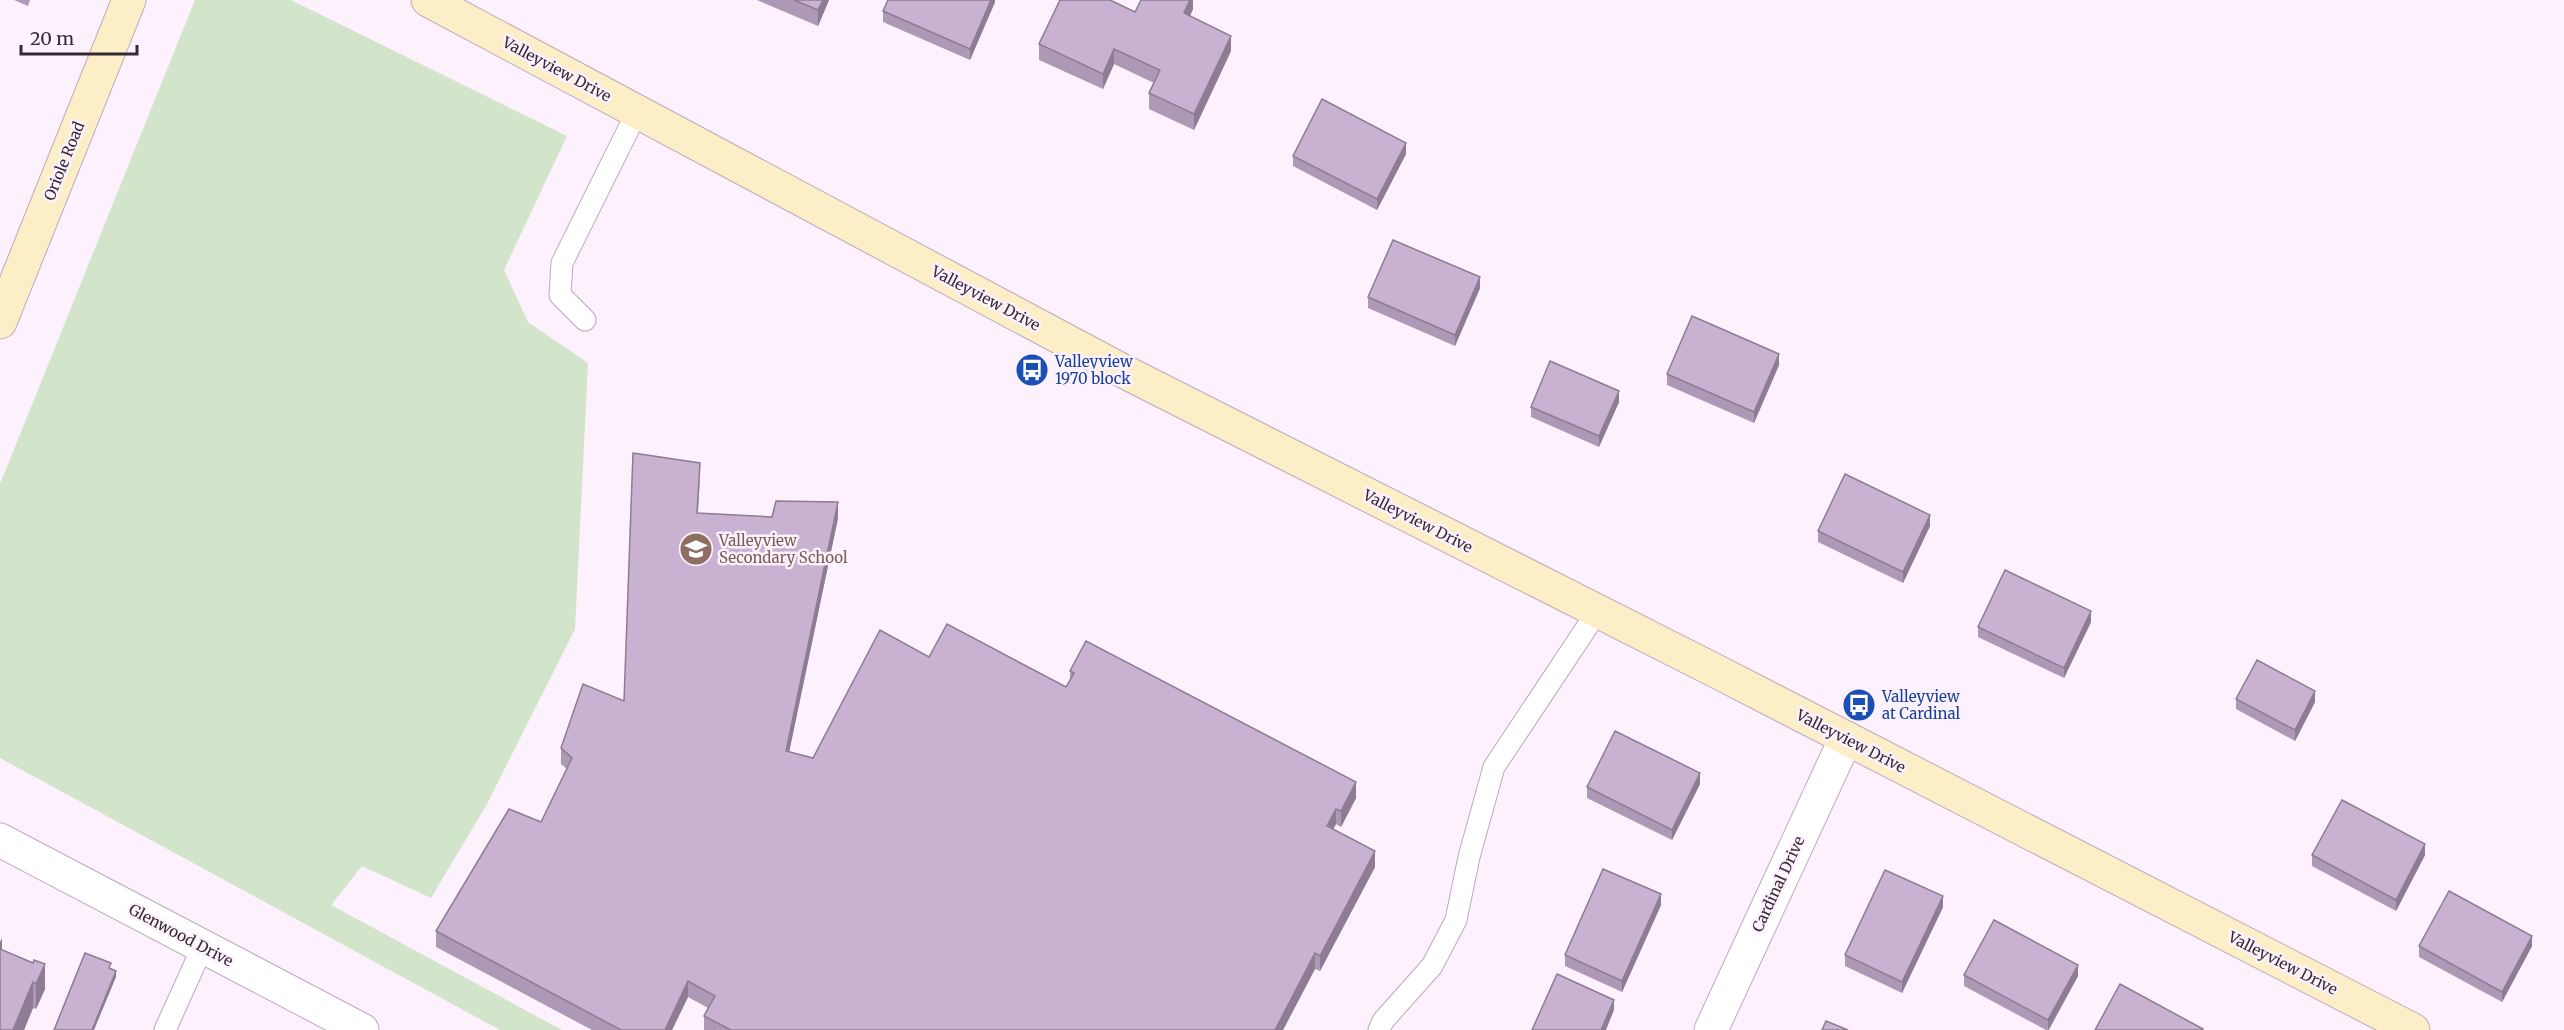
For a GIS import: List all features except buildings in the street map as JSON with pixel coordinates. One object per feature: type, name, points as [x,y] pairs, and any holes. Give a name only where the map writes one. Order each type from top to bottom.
[{"type":"street","name":"Oriole Road","points":[[2,313],[129,0]]},
{"type":"street","name":"Valleyview Drive","points":[[428,0],[1123,371],[1846,738],[2413,1030]]},
{"type":"street","name":"Cardinal Drive","points":[[1711,1030],[1846,738]]},
{"type":"street","name":"Glenwood Drive","points":[[0,840],[362,1030]]},
{"type":"lane","points":[[585,320],[560,295],[562,263],[638,112]]},
{"type":"lane","points":[[1379,1030],[1383,1021],[1432,966],[1456,920],[1469,857],[1494,767],[1597,612]]},
{"type":"lane","points":[[169,1028],[203,946]]},
{"type":"green space","points":[[195,0],[291,0],[567,136],[504,270],[528,322],[588,363],[575,629],[487,804],[431,898],[362,866],[331,905],[562,1030],[500,1030],[0,758],[0,484]]},
{"type":"place","name":"Valleyview 1970 block","points":[[1032,370]]},
{"type":"place","name":"Valleyview Secondary School","points":[[696,549]]},
{"type":"place","name":"Valleyview at Cardinal","points":[[1859,705]]}]
